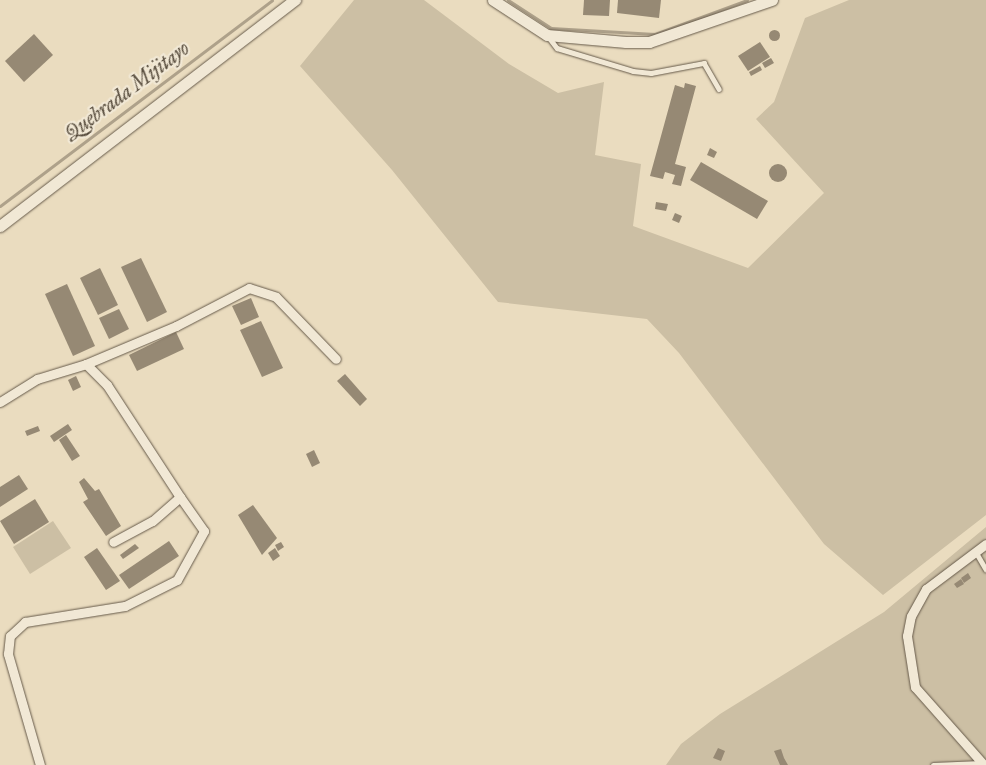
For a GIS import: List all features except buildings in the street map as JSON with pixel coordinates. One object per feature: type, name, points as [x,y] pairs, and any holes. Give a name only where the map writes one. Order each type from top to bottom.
[{"type":"street","points":[[0,226],[295,0]]},
{"type":"street","points":[[493,0],[547,35],[648,42],[772,0]]},
{"type":"street","points":[[0,402],[37,379],[86,364],[176,326],[249,288],[276,298],[336,359]]},
{"type":"street","points":[[40,765],[8,654],[10,636],[25,622],[125,606],[177,580],[204,531],[107,385],[86,364]]},
{"type":"street","points":[[113,542],[152,521],[180,496]]},
{"type":"street","points":[[984,764],[914,687],[907,636],[911,616],[926,589],[986,544]]},
{"type":"lane","points":[[547,35],[557,48],[633,71],[651,74],[704,63],[719,89]]},
{"type":"lane","points":[[976,552],[986,569]]},
{"type":"lane","points":[[933,765],[984,764]]},
{"type":"shaded area","points":[[354,0],[424,0],[509,64],[558,93],[604,82],[595,155],[641,164],[633,226],[748,268],[824,193],[756,119],[774,102],[805,18],[849,0],[986,0],[986,515],[883,595],[824,544],[679,353],[647,319],[498,302],[392,170],[300,66]]},
{"type":"shaded area","points":[[53,521],[71,548],[30,574],[13,547]]},
{"type":"shaded area","points":[[986,527],[986,765],[666,765],[681,744],[720,714],[884,612]]},
{"type":"waterway","name":"Quebrada Mijitayo","points":[[0,206],[272,0]]},
{"type":"waterway","name":"Quebrada Mijitayo","points":[[508,0],[551,28],[655,34],[747,0]]}]
